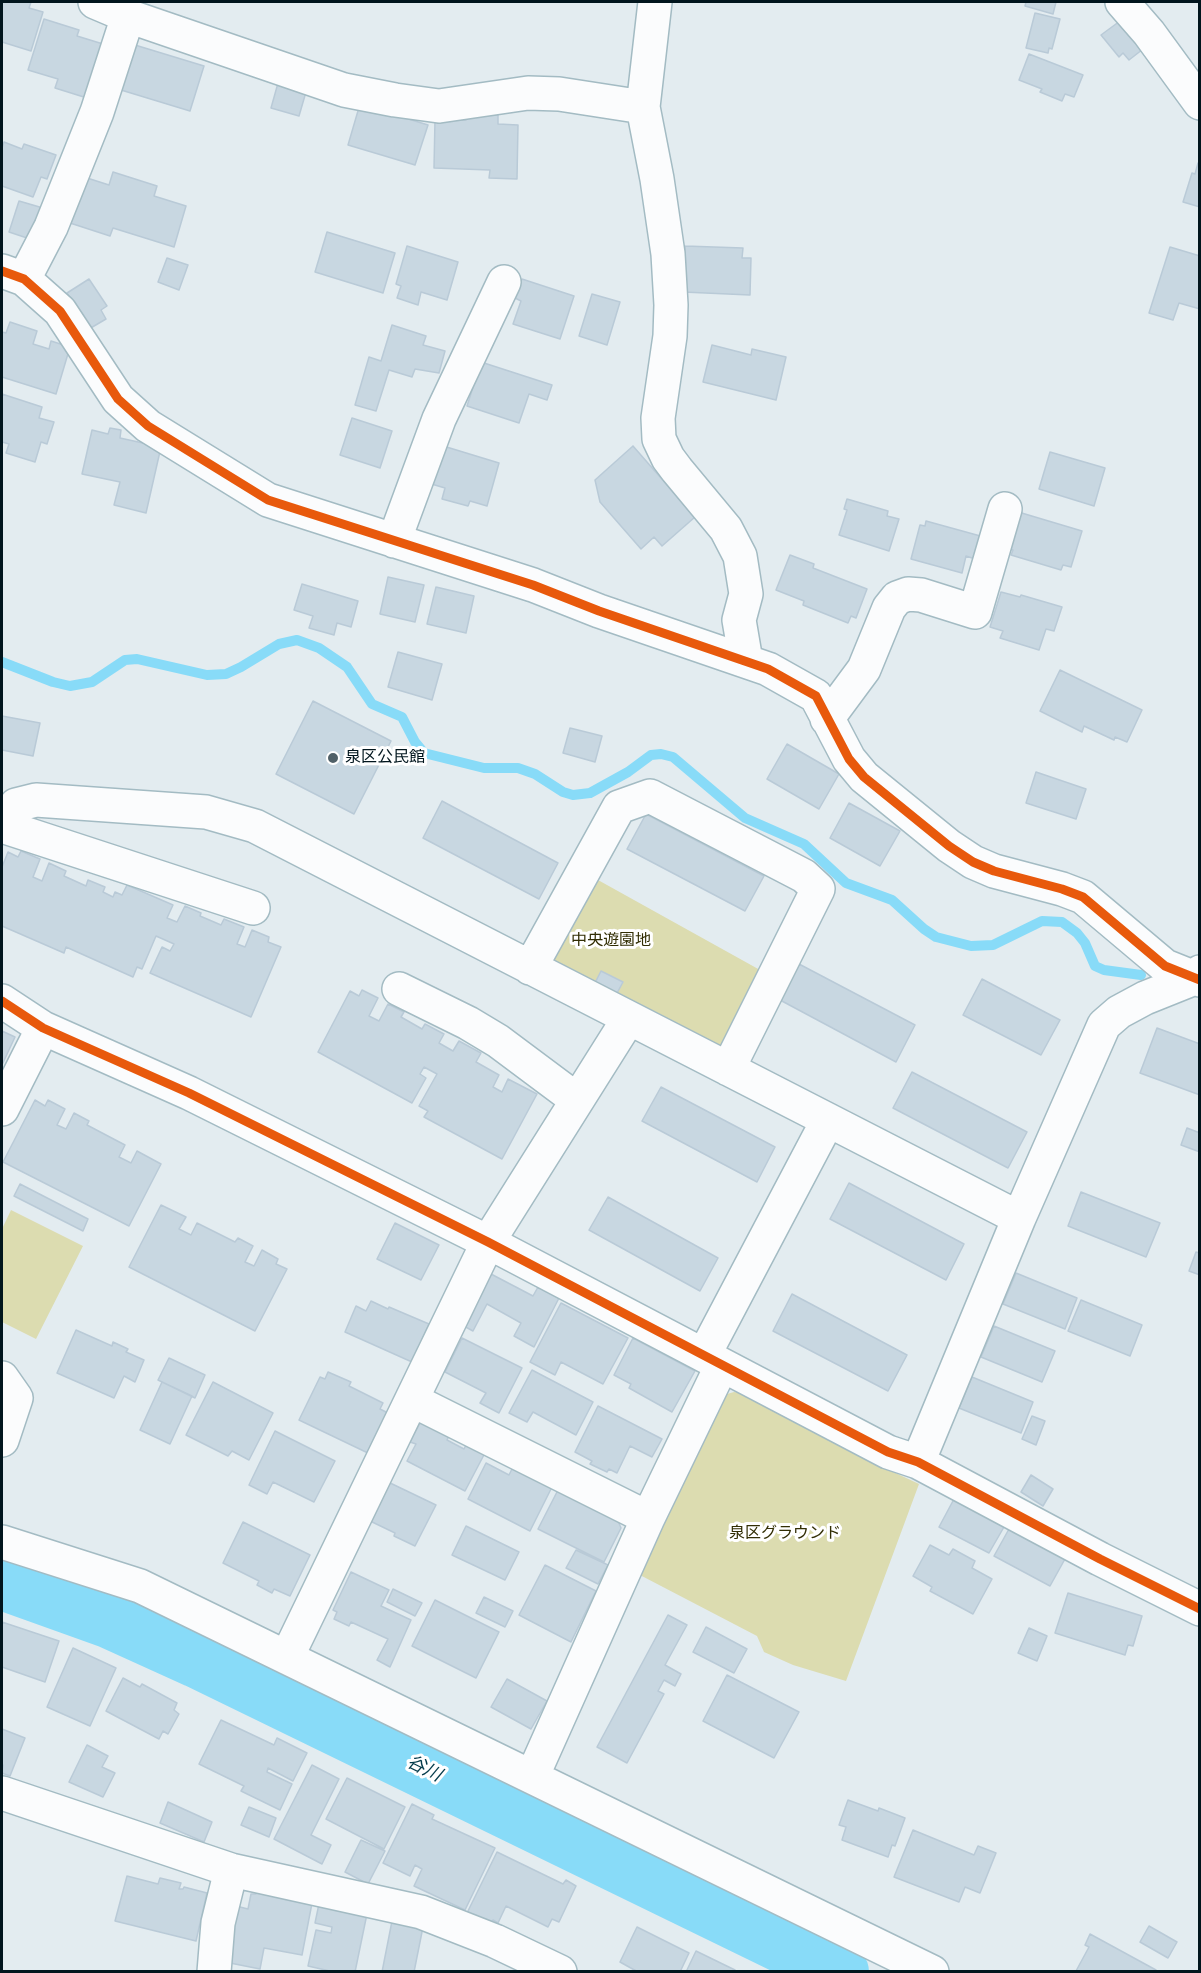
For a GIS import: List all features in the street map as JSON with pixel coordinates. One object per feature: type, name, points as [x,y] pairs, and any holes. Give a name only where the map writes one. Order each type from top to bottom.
[{"type":"street","points":[[94,2],[128,16],[344,90],[395,100],[440,106],[528,93],[559,94],[643,107]]},
{"type":"street","points":[[655,2],[643,107],[668,254],[670,295],[670,336],[658,418],[659,439],[676,470],[726,529],[740,556],[746,594],[739,620],[746,661]]},
{"type":"street","points":[[1122,2],[1149,33],[1200,103]]},
{"type":"street","points":[[128,16],[96,112],[51,227],[13,275],[60,311],[118,399],[148,426],[268,500],[533,585],[599,611],[768,669],[816,696],[849,759],[864,777],[949,846],[973,862],[994,871],[1083,897],[1165,966],[1198,977]]},
{"type":"street","points":[[394,542],[439,418],[504,282]]},
{"type":"street","points":[[827,719],[864,669],[889,608],[897,598],[908,594],[921,595],[975,612],[1005,509]]},
{"type":"street","points":[[530,968],[619,807],[650,796],[804,876],[818,889],[728,1069]]},
{"type":"street","points":[[253,908],[2,824],[16,805],[36,800],[206,812],[255,826],[1019,1218]]},
{"type":"street","points":[[918,1462],[1019,1218],[1104,1025],[1119,1012],[1145,998],[1198,977]]},
{"type":"street","points":[[399,989],[468,1023],[498,1041],[577,1100]]},
{"type":"street","points":[[2,1001],[43,1028],[189,1093],[488,1242],[888,1452],[918,1462],[1200,1609]]},
{"type":"street","points":[[287,1657],[488,1242],[629,1018]]},
{"type":"street","points":[[2,1109],[43,1028]]},
{"type":"street","points":[[531,1777],[648,1518],[713,1360],[828,1120]]},
{"type":"street","points":[[2,1378],[16,1398],[2,1440]]},
{"type":"street","points":[[412,1401],[648,1518]]},
{"type":"street","points":[[2,1542],[140,1586],[932,1971]]},
{"type":"street","points":[[2,1792],[231,1870],[421,1912],[495,1941],[560,1971]]},
{"type":"street","points":[[214,1971],[219,1923],[231,1870]]},
{"type":"green space","name":"中央遊園地","points":[[598,880],[760,970],[723,1049],[552,965],[549,955]]},
{"type":"green space","points":[[11,1210],[83,1246],[36,1339],[2,1322],[2,1229]]},
{"type":"green space","name":"泉区グラウンド","points":[[734,1392],[741,1393],[855,1454],[919,1484],[846,1681],[793,1665],[764,1652],[757,1636],[638,1574],[722,1398]]},
{"type":"building","points":[[2,2],[31,2],[29,8],[43,12],[31,51],[2,42]]},
{"type":"building","points":[[1026,2],[1056,2],[1053,14],[1025,6]]},
{"type":"building","points":[[1035,13],[1060,19],[1052,49],[1049,48],[1048,53],[1026,48]]},
{"type":"building","points":[[1124,18],[1147,46],[1129,60],[1123,53],[1119,57],[1101,35]]},
{"type":"building","points":[[44,19],[79,30],[77,36],[103,44],[87,98],[55,88],[58,79],[28,70]]},
{"type":"building","points":[[135,45],[204,66],[190,111],[121,90]]},
{"type":"building","points":[[1029,54],[1083,75],[1074,97],[1065,94],[1062,101],[1040,92],[1042,89],[1019,80]]},
{"type":"building","points":[[278,83],[306,92],[299,116],[271,108]]},
{"type":"building","points":[[360,104],[428,125],[415,165],[348,145]]},
{"type":"building","points":[[466,114],[498,115],[498,124],[518,125],[517,179],[489,178],[490,170],[434,168],[435,119],[466,120]]},
{"type":"building","points":[[4,142],[22,149],[24,144],[56,155],[47,179],[41,177],[33,197],[2,186]]},
{"type":"building","points":[[1198,163],[1200,163],[1200,207],[1183,202],[1192,173],[1195,174]]},
{"type":"building","points":[[113,172],[157,186],[154,196],[186,206],[174,247],[113,228],[110,236],[70,223],[84,177],[109,185]]},
{"type":"building","points":[[19,201],[43,208],[33,240],[9,232]]},
{"type":"building","points":[[327,232],[395,253],[383,293],[315,272]]},
{"type":"building","points":[[407,246],[458,262],[447,300],[421,292],[418,305],[397,298],[401,286],[396,284]]},
{"type":"building","points":[[685,246],[743,248],[742,258],[751,258],[750,295],[683,292]]},
{"type":"building","points":[[1170,247],[1200,256],[1200,309],[1179,303],[1173,320],[1149,313]]},
{"type":"building","points":[[167,258],[188,265],[179,290],[158,282]]},
{"type":"building","points":[[89,279],[107,306],[101,310],[106,319],[89,329],[67,293]]},
{"type":"building","points":[[522,279],[574,296],[560,339],[513,324],[521,301],[515,298]]},
{"type":"building","points":[[592,294],[620,302],[607,345],[579,336]]},
{"type":"building","points":[[10,322],[37,331],[33,344],[49,349],[51,341],[70,347],[56,394],[2,377],[2,332],[6,333]]},
{"type":"building","points":[[392,325],[426,336],[423,345],[445,351],[439,373],[415,369],[412,377],[389,370],[376,411],[355,405],[369,357],[381,361]]},
{"type":"building","points":[[712,345],[751,355],[752,349],[786,357],[776,400],[703,382]]},
{"type":"building","points":[[481,362],[552,385],[547,400],[529,394],[519,423],[467,406]]},
{"type":"building","points":[[2,394],[42,407],[39,418],[54,422],[47,444],[41,442],[35,462],[6,453],[9,444],[2,442]]},
{"type":"building","points":[[352,418],[392,431],[380,468],[340,455]]},
{"type":"building","points":[[110,428],[121,430],[120,438],[161,447],[146,513],[114,505],[120,482],[82,474],[92,430],[108,434]]},
{"type":"building","points":[[440,445],[499,463],[487,506],[470,501],[468,506],[442,499],[445,488],[428,483]]},
{"type":"building","points":[[633,446],[695,517],[662,546],[654,537],[641,549],[600,502],[595,480]]},
{"type":"building","points":[[1050,452],[1105,468],[1094,506],[1039,489]]},
{"type":"building","points":[[847,499],[888,511],[887,516],[899,519],[889,551],[839,535],[847,510],[844,509]]},
{"type":"building","points":[[1015,511],[1082,531],[1071,567],[1063,565],[1061,570],[1011,555],[1013,550],[1004,548]]},
{"type":"building","points":[[926,521],[984,537],[978,560],[966,556],[962,573],[911,559],[920,525],[925,526]]},
{"type":"building","points":[[790,555],[814,564],[813,568],[867,589],[856,618],[851,616],[848,623],[803,605],[804,601],[776,590]]},
{"type":"building","points":[[388,577],[424,585],[415,622],[380,614]]},
{"type":"building","points":[[302,584],[358,601],[351,627],[337,623],[334,635],[309,628],[313,616],[294,610]]},
{"type":"building","points":[[436,587],[474,596],[466,633],[427,624]]},
{"type":"building","points":[[1001,592],[1020,597],[1021,595],[1062,607],[1054,631],[1046,629],[1039,650],[1000,638],[1003,631],[990,627]]},
{"type":"building","points":[[398,652],[442,664],[432,700],[388,687]]},
{"type":"building","points":[[1060,670],[1142,710],[1127,742],[1115,737],[1114,740],[1084,726],[1082,732],[1040,711]]},
{"type":"building","name":"泉区公民館","points":[[313,701],[391,741],[354,814],[276,774]]},
{"type":"building","points":[[2,716],[40,723],[33,756],[2,750]]},
{"type":"building","points":[[570,728],[602,736],[595,762],[563,753]]},
{"type":"building","points":[[787,744],[839,774],[819,809],[767,779]]},
{"type":"building","points":[[1036,772],[1086,789],[1076,819],[1026,803]]},
{"type":"building","points":[[442,801],[558,863],[539,899],[423,838]]},
{"type":"building","points":[[849,803],[900,831],[880,866],[830,838]]},
{"type":"building","points":[[646,814],[764,876],[745,911],[627,849]]},
{"type":"building","points":[[21,851],[40,859],[33,877],[42,881],[49,863],[66,871],[64,876],[86,886],[88,880],[105,887],[103,892],[113,897],[115,892],[122,895],[127,885],[173,905],[167,918],[177,922],[185,906],[201,913],[200,916],[221,925],[224,919],[244,927],[237,944],[245,947],[252,930],[269,937],[268,942],[281,947],[251,1017],[150,973],[162,947],[170,951],[174,944],[156,936],[142,969],[137,967],[133,977],[66,947],[64,953],[2,926],[2,867],[8,852],[18,857]]},
{"type":"building","points":[[799,964],[915,1025],[896,1062],[780,1000]]},
{"type":"building","points":[[601,971],[623,982],[616,995],[595,983]]},
{"type":"building","points":[[982,979],[1060,1020],[1041,1055],[963,1015]]},
{"type":"building","points":[[362,990],[378,998],[369,1016],[379,1021],[388,1004],[404,1012],[401,1017],[422,1029],[425,1024],[444,1034],[439,1043],[453,1051],[459,1041],[481,1053],[476,1062],[499,1075],[493,1087],[502,1092],[508,1079],[537,1094],[502,1159],[424,1117],[428,1111],[419,1106],[437,1074],[424,1067],[420,1074],[426,1078],[412,1103],[318,1052],[350,991],[359,996]]},
{"type":"building","points":[[1157,1028],[1200,1044],[1200,1095],[1140,1073]]},
{"type":"building","points":[[2,1031],[15,1037],[2,1065]]},
{"type":"building","points":[[912,1072],[1027,1132],[1008,1168],[893,1108]]},
{"type":"building","points":[[661,1087],[775,1147],[757,1182],[642,1121]]},
{"type":"building","points":[[35,1100],[45,1106],[48,1100],[65,1109],[57,1125],[66,1129],[74,1113],[89,1121],[87,1125],[125,1145],[119,1157],[131,1163],[137,1151],[161,1164],[129,1226],[3,1162]]},
{"type":"building","points":[[1187,1128],[1200,1133],[1200,1152],[1181,1145]]},
{"type":"building","points":[[849,1183],[964,1244],[946,1280],[830,1219]]},
{"type":"building","points":[[20,1184],[88,1219],[83,1231],[14,1196]]},
{"type":"building","points":[[1081,1192],[1160,1223],[1146,1257],[1068,1226]]},
{"type":"building","points":[[608,1197],[718,1258],[700,1291],[589,1230]]},
{"type":"building","points":[[161,1205],[186,1217],[179,1229],[191,1235],[197,1223],[235,1242],[238,1238],[253,1246],[245,1262],[254,1266],[262,1250],[278,1259],[276,1264],[287,1269],[255,1331],[129,1267]]},
{"type":"building","points":[[395,1223],[439,1245],[421,1280],[377,1259]]},
{"type":"building","points":[[1196,1252],[1200,1253],[1200,1275],[1189,1271]]},
{"type":"building","points":[[1016,1273],[1077,1298],[1065,1329],[1003,1304]]},
{"type":"building","points":[[491,1274],[533,1296],[538,1287],[559,1298],[534,1347],[514,1336],[521,1323],[487,1304],[473,1331],[460,1324]]},
{"type":"building","points":[[792,1294],[907,1355],[888,1391],[773,1331]]},
{"type":"building","points":[[1081,1300],[1142,1325],[1130,1356],[1068,1331]]},
{"type":"building","points":[[371,1301],[429,1324],[412,1362],[345,1332],[356,1306],[366,1311]]},
{"type":"building","points":[[561,1303],[628,1338],[603,1384],[561,1362],[555,1375],[530,1362]]},
{"type":"building","points":[[994,1326],[1055,1351],[1042,1382],[981,1357]]},
{"type":"building","points":[[76,1330],[112,1346],[113,1342],[128,1349],[126,1352],[144,1360],[135,1382],[124,1376],[114,1398],[57,1373]]},
{"type":"building","points":[[462,1338],[522,1368],[499,1413],[480,1403],[486,1393],[445,1372]]},
{"type":"building","points":[[633,1338],[695,1371],[672,1412],[629,1388],[631,1384],[614,1375]]},
{"type":"building","points":[[169,1358],[205,1375],[195,1398],[158,1380]]},
{"type":"building","points":[[532,1370],[593,1402],[576,1435],[533,1412],[527,1422],[509,1413]]},
{"type":"building","points":[[328,1372],[351,1382],[349,1386],[383,1403],[380,1409],[390,1414],[370,1454],[299,1420],[320,1377],[325,1379]]},
{"type":"building","points":[[972,1377],[1033,1402],[1021,1433],[959,1408]]},
{"type":"building","points":[[162,1382],[192,1396],[170,1444],[140,1430]]},
{"type":"building","points":[[213,1382],[273,1413],[249,1460],[232,1451],[228,1456],[186,1435]]},
{"type":"building","points":[[598,1406],[662,1439],[652,1457],[630,1446],[617,1473],[609,1469],[607,1472],[590,1464],[592,1461],[575,1452]]},
{"type":"building","points":[[1032,1416],[1045,1421],[1036,1445],[1022,1439]]},
{"type":"building","points":[[421,1421],[449,1436],[447,1440],[464,1449],[468,1441],[486,1451],[465,1491],[407,1461],[416,1444],[410,1442]]},
{"type":"building","points":[[275,1431],[335,1461],[314,1502],[273,1482],[267,1494],[249,1485]]},
{"type":"building","points":[[486,1463],[509,1475],[513,1467],[552,1487],[530,1531],[468,1499]]},
{"type":"building","points":[[1031,1475],[1053,1489],[1043,1506],[1021,1492]]},
{"type":"building","points":[[386,1481],[436,1505],[415,1546],[368,1520]]},
{"type":"building","points":[[559,1488],[616,1516],[621,1528],[604,1562],[538,1529]]},
{"type":"building","points":[[954,1499],[1004,1527],[989,1553],[939,1527]]},
{"type":"building","points":[[243,1522],[310,1555],[290,1596],[274,1589],[272,1593],[257,1585],[259,1581],[223,1563]]},
{"type":"building","points":[[466,1526],[519,1552],[505,1580],[452,1555]]},
{"type":"building","points":[[1009,1529],[1065,1559],[1050,1586],[994,1556]]},
{"type":"building","points":[[930,1545],[949,1555],[953,1549],[975,1561],[972,1568],[992,1579],[973,1614],[930,1591],[932,1587],[913,1576]]},
{"type":"building","points":[[576,1550],[608,1565],[598,1584],[566,1568]]},
{"type":"building","points":[[545,1565],[596,1591],[571,1642],[519,1615]]},
{"type":"building","points":[[351,1572],[389,1590],[381,1606],[411,1620],[390,1667],[377,1660],[388,1639],[351,1622],[349,1626],[334,1619],[337,1612],[333,1610]]},
{"type":"building","points":[[393,1589],[422,1603],[415,1616],[387,1602]]},
{"type":"building","points":[[1068,1593],[1142,1616],[1133,1646],[1128,1645],[1125,1655],[1055,1633]]},
{"type":"building","points":[[484,1597],[513,1611],[505,1627],[476,1613]]},
{"type":"building","points":[[435,1600],[499,1632],[476,1678],[412,1646]]},
{"type":"building","points":[[668,1615],[687,1625],[665,1665],[681,1674],[675,1686],[664,1680],[658,1691],[664,1694],[627,1763],[597,1747]]},
{"type":"building","points":[[2,1622],[59,1641],[45,1682],[2,1667]]},
{"type":"building","points":[[706,1627],[747,1649],[734,1673],[693,1652]]},
{"type":"building","points":[[1029,1628],[1047,1636],[1037,1661],[1018,1653]]},
{"type":"building","points":[[73,1648],[116,1668],[90,1726],[47,1707]]},
{"type":"building","points":[[727,1675],[799,1712],[774,1758],[703,1721]]},
{"type":"building","points":[[123,1678],[140,1687],[142,1684],[177,1703],[174,1710],[179,1714],[168,1734],[163,1731],[159,1739],[106,1711]]},
{"type":"building","points":[[507,1679],[547,1701],[531,1729],[491,1707]]},
{"type":"building","points":[[221,1720],[274,1745],[277,1738],[307,1753],[293,1781],[268,1768],[267,1772],[292,1784],[280,1810],[241,1791],[244,1786],[199,1764]]},
{"type":"building","points":[[2,1729],[25,1738],[10,1776],[2,1773]]},
{"type":"building","points":[[87,1745],[108,1756],[102,1767],[115,1773],[103,1797],[69,1782]]},
{"type":"building","points":[[312,1765],[339,1779],[311,1835],[331,1845],[322,1864],[274,1839]]},
{"type":"building","points":[[347,1778],[405,1807],[384,1849],[326,1819]]},
{"type":"building","points":[[848,1800],[905,1818],[895,1846],[892,1845],[888,1857],[842,1840],[846,1827],[839,1825]]},
{"type":"building","points":[[168,1802],[212,1822],[204,1842],[160,1823]]},
{"type":"building","points":[[412,1804],[434,1815],[432,1819],[495,1848],[465,1910],[414,1886],[422,1869],[415,1865],[410,1876],[383,1863]]},
{"type":"building","points":[[249,1807],[276,1818],[269,1837],[241,1825]]},
{"type":"building","points":[[913,1830],[974,1855],[978,1846],[996,1853],[980,1893],[965,1887],[959,1902],[894,1877]]},
{"type":"building","points":[[361,1840],[385,1851],[368,1884],[345,1872]]},
{"type":"building","points":[[497,1852],[563,1884],[566,1880],[576,1886],[559,1922],[552,1919],[548,1927],[506,1906],[498,1923],[493,1920],[489,1928],[465,1917]]},
{"type":"building","points":[[127,1876],[158,1884],[160,1878],[181,1883],[179,1889],[184,1887],[207,1893],[196,1941],[115,1921]]},
{"type":"building","points":[[257,1887],[313,1898],[302,1955],[264,1948],[260,1969],[225,1962],[236,1906],[248,1909],[251,1894],[256,1894]]},
{"type":"building","points":[[320,1899],[368,1909],[355,1972],[334,1972],[308,1966],[316,1930],[331,1933],[332,1927],[315,1923]]},
{"type":"building","points":[[393,1916],[424,1922],[414,1972],[382,1972]]},
{"type":"building","points":[[1149,1926],[1177,1942],[1168,1958],[1140,1942]]},
{"type":"building","points":[[637,1927],[689,1953],[680,1972],[638,1972],[620,1962]]},
{"type":"building","points":[[1090,1934],[1156,1970],[1155,1972],[1076,1971],[1089,1947],[1085,1945]]},
{"type":"building","points":[[696,1951],[735,1970],[734,1972],[686,1972]]},
{"type":"waterway","points":[[2,662],[53,682],[70,686],[92,682],[125,660],[137,659],[207,675],[226,674],[279,644],[297,640],[319,648],[347,667],[372,704],[402,717],[415,742],[424,753],[484,768],[518,768],[535,774],[563,792],[573,795],[590,793],[628,772],[651,755],[661,754],[673,757],[745,818],[804,844],[846,883],[892,900],[936,937],[971,946],[993,945],[1042,921],[1062,922],[1077,933],[1085,943],[1095,966],[1104,970],[1141,975]]},
{"type":"waterway","name":"谷川","points":[[2,1581],[111,1620],[197,1659],[840,1972]]},
{"type":"cycle path","points":[[2,271],[24,279],[60,311],[118,399],[148,426],[268,500],[533,585],[599,611],[768,669],[816,696],[849,759],[864,777],[949,846],[973,862],[994,871],[1083,897],[1165,966],[1200,980]]},
{"type":"cycle path","points":[[2,1001],[43,1028],[189,1093],[488,1242],[888,1452],[918,1462],[1100,1559],[1200,1609]]},
{"type":"place","name":"泉区公民館","points":[[333,758]]}]
